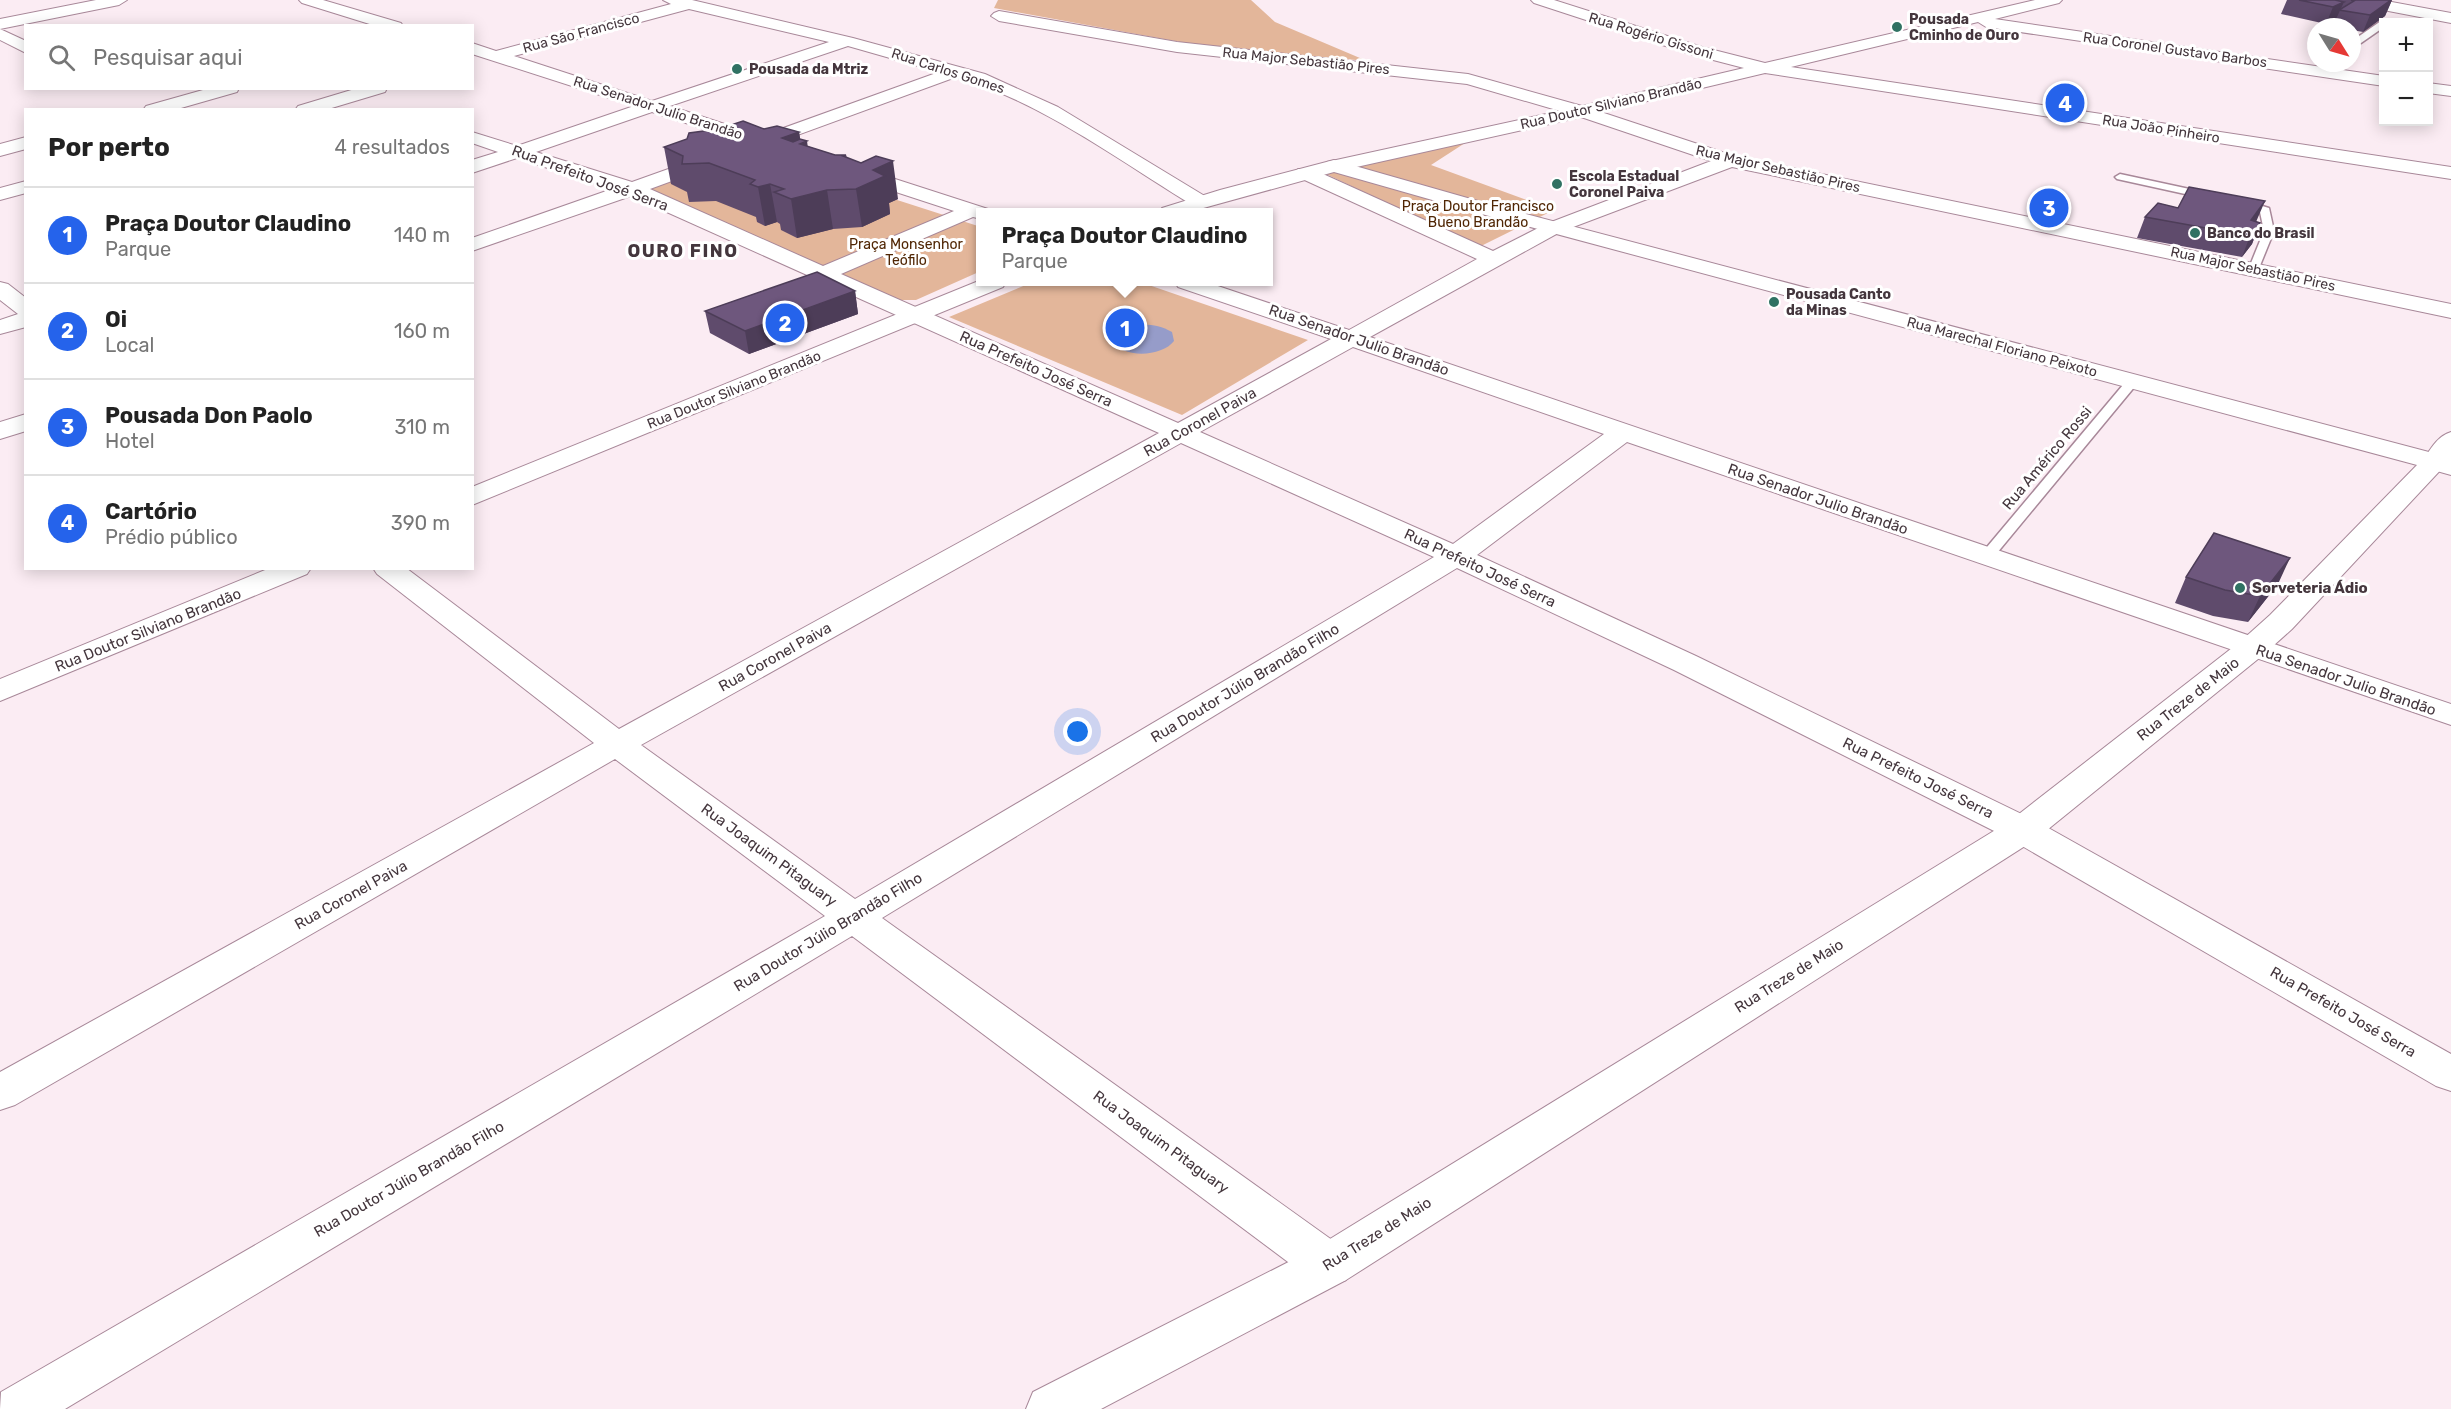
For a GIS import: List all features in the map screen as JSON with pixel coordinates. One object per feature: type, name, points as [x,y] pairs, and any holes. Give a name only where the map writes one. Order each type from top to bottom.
[{"type":"street","points":[[0,24],[119,0]]},
{"type":"street","points":[[307,0],[388,24]]},
{"type":"street","name":"Rua Carlos Gomes","points":[[671,0],[847,41],[957,70],[1001,86],[1052,111],[1202,202]]},
{"type":"street","name":"Rua Rogério Gissoni","points":[[1539,0],[1696,51],[1765,68]]},
{"type":"street","name":"Rua Doutor Silviano Brandão","points":[[1184,208],[1334,166],[1581,111],[2054,0]]},
{"type":"street","points":[[2357,0],[2451,11]]},
{"type":"street","name":"Rua São Francisco","points":[[474,61],[690,4]]},
{"type":"street","points":[[2397,4],[2451,18]]},
{"type":"street","name":"Rua Major Sebastião Pires","points":[[999,16],[1177,47],[1468,79],[1581,111],[1730,161],[2254,268],[2451,311]]},
{"type":"street","name":"Rua Coronel Gustavo Barbos","points":[[1966,19],[2379,80]]},
{"type":"street","points":[[0,34],[24,47]]},
{"type":"street","points":[[474,166],[847,41]]},
{"type":"street","name":"Rua Senador Julio Brandão","points":[[474,49],[796,153]]},
{"type":"street","name":"Rua João Pinheiro","points":[[1765,68],[2451,173]]},
{"type":"street","points":[[474,243],[632,189],[957,70]]},
{"type":"street","points":[[2433,89],[2451,91]]},
{"type":"street","points":[[159,108],[224,90]]},
{"type":"street","points":[[321,90],[373,107]]},
{"type":"street","points":[[311,108],[373,90]]},
{"type":"street","name":"Rua Prefeito José Serra","points":[[474,138],[632,189],[1456,556],[1684,663],[2023,830],[2451,1074]]},
{"type":"street","points":[[0,150],[24,144]]},
{"type":"street","name":"Rua Coronel Paiva","points":[[0,1093],[617,744],[1494,259],[1553,228],[1730,161]]},
{"type":"street","name":"Rua Marechal Floriano Peixoto","points":[[1334,166],[1553,228],[2132,382],[2446,456]]},
{"type":"street","points":[[840,167],[976,212]]},
{"type":"street","points":[[1305,173],[1494,259]]},
{"type":"street","points":[[0,194],[24,188]]},
{"type":"street","points":[[822,274],[976,212]]},
{"type":"street","name":"Rua Doutor Silviano Brandão","points":[[474,495],[985,286]]},
{"type":"street","name":"Rua Senador Julio Brandão","points":[[1198,286],[1353,337],[1622,433],[2451,715]]},
{"type":"street","points":[[0,289],[24,307]]},
{"type":"street","points":[[0,327],[24,320]]},
{"type":"street","points":[[0,432],[24,423]]},
{"type":"street","name":"Rua Doutor Júlio Brandão Filho","points":[[19,1409],[854,917],[1456,556],[1622,433]]},
{"type":"street","name":"Rua Treze de Maio","points":[[1051,1409],[1329,1265],[2023,830],[2252,648],[2281,622],[2446,456]]},
{"type":"street","name":"Rua Doutor Silviano Brandão","points":[[0,691],[292,570]]},
{"type":"street","name":"Rua Joaquim Pitaguary","points":[[390,570],[617,744],[1329,1265]]},
{"type":"lane","points":[[2387,18],[2397,4]]},
{"type":"lane","points":[[2361,39],[2379,26]]},
{"type":"lane","points":[[2120,177],[2214,197]]},
{"type":"lane","points":[[2225,199],[2260,206],[2265,210],[2269,231],[2254,268]]},
{"type":"lane","name":"Rua Américo Rossi","points":[[1987,556],[2132,382]]},
{"type":"green space","points":[[998,0],[1251,0],[1275,22],[1367,61],[1202,46],[994,8]]},
{"type":"green space","name":"Praça Doutor Francisco Bueno Brandão","points":[[1465,143],[1431,165],[1554,210],[1479,247],[1324,173]]},
{"type":"green space","name":"Praça Monsenhor Teófilo","points":[[748,152],[976,225],[976,273],[916,300],[899,300],[642,190]]},
{"type":"green space","points":[[1023,286],[1152,286],[1308,340],[1182,415],[949,317]]},
{"type":"water","points":[[1136,325],[1154,325],[1168,330],[1172,332],[1174,341],[1161,350],[1142,354],[1124,350],[1111,340],[1118,331]]},
{"type":"building","points":[[2299,0],[2335,0],[2344,2],[2333,7]]},
{"type":"building","points":[[2351,0],[2391,0],[2370,15],[2339,10],[2354,1]]},
{"type":"building","points":[[743,121],[764,129],[777,126],[799,132],[782,138],[793,142],[800,139],[807,141],[800,144],[835,155],[846,155],[843,156],[861,163],[876,156],[893,161],[873,170],[885,176],[856,189],[827,190],[791,199],[774,192],[784,189],[770,184],[758,187],[750,184],[755,180],[709,163],[682,164],[683,156],[664,147],[687,139],[689,133],[719,129]]},
{"type":"building","points":[[2189,187],[2265,201],[2251,220],[2260,223],[2250,236],[2145,217],[2158,203],[2178,208]]},
{"type":"building","points":[[817,272],[855,291],[745,331],[705,311]]},
{"type":"building","points":[[2214,533],[2290,558],[2260,596],[2225,590],[2186,577]]},
{"type":"place","name":"Pousada Cminho de Ouro","points":[[1897,27]]},
{"type":"place","name":"Pousada da Mtriz","points":[[737,69]]},
{"type":"place","name":"Cartório","points":[[2065,103]]},
{"type":"place","name":"Escola Estadual Coronel Paiva","points":[[1557,184]]},
{"type":"place","name":"Pousada Don Paolo","points":[[2049,208]]},
{"type":"place","name":"Banco do Brasil","points":[[2195,233]]},
{"type":"place","name":"Pousada Canto da Minas","points":[[1774,302]]},
{"type":"place","name":"Oi","points":[[785,323]]},
{"type":"place","name":"Praça Doutor Claudino","points":[[1125,328]]},
{"type":"place","name":"Sorveteria Ádio","points":[[2240,588]]},
{"type":"district","name":"OURO FINO","points":[[683,251]]}]
